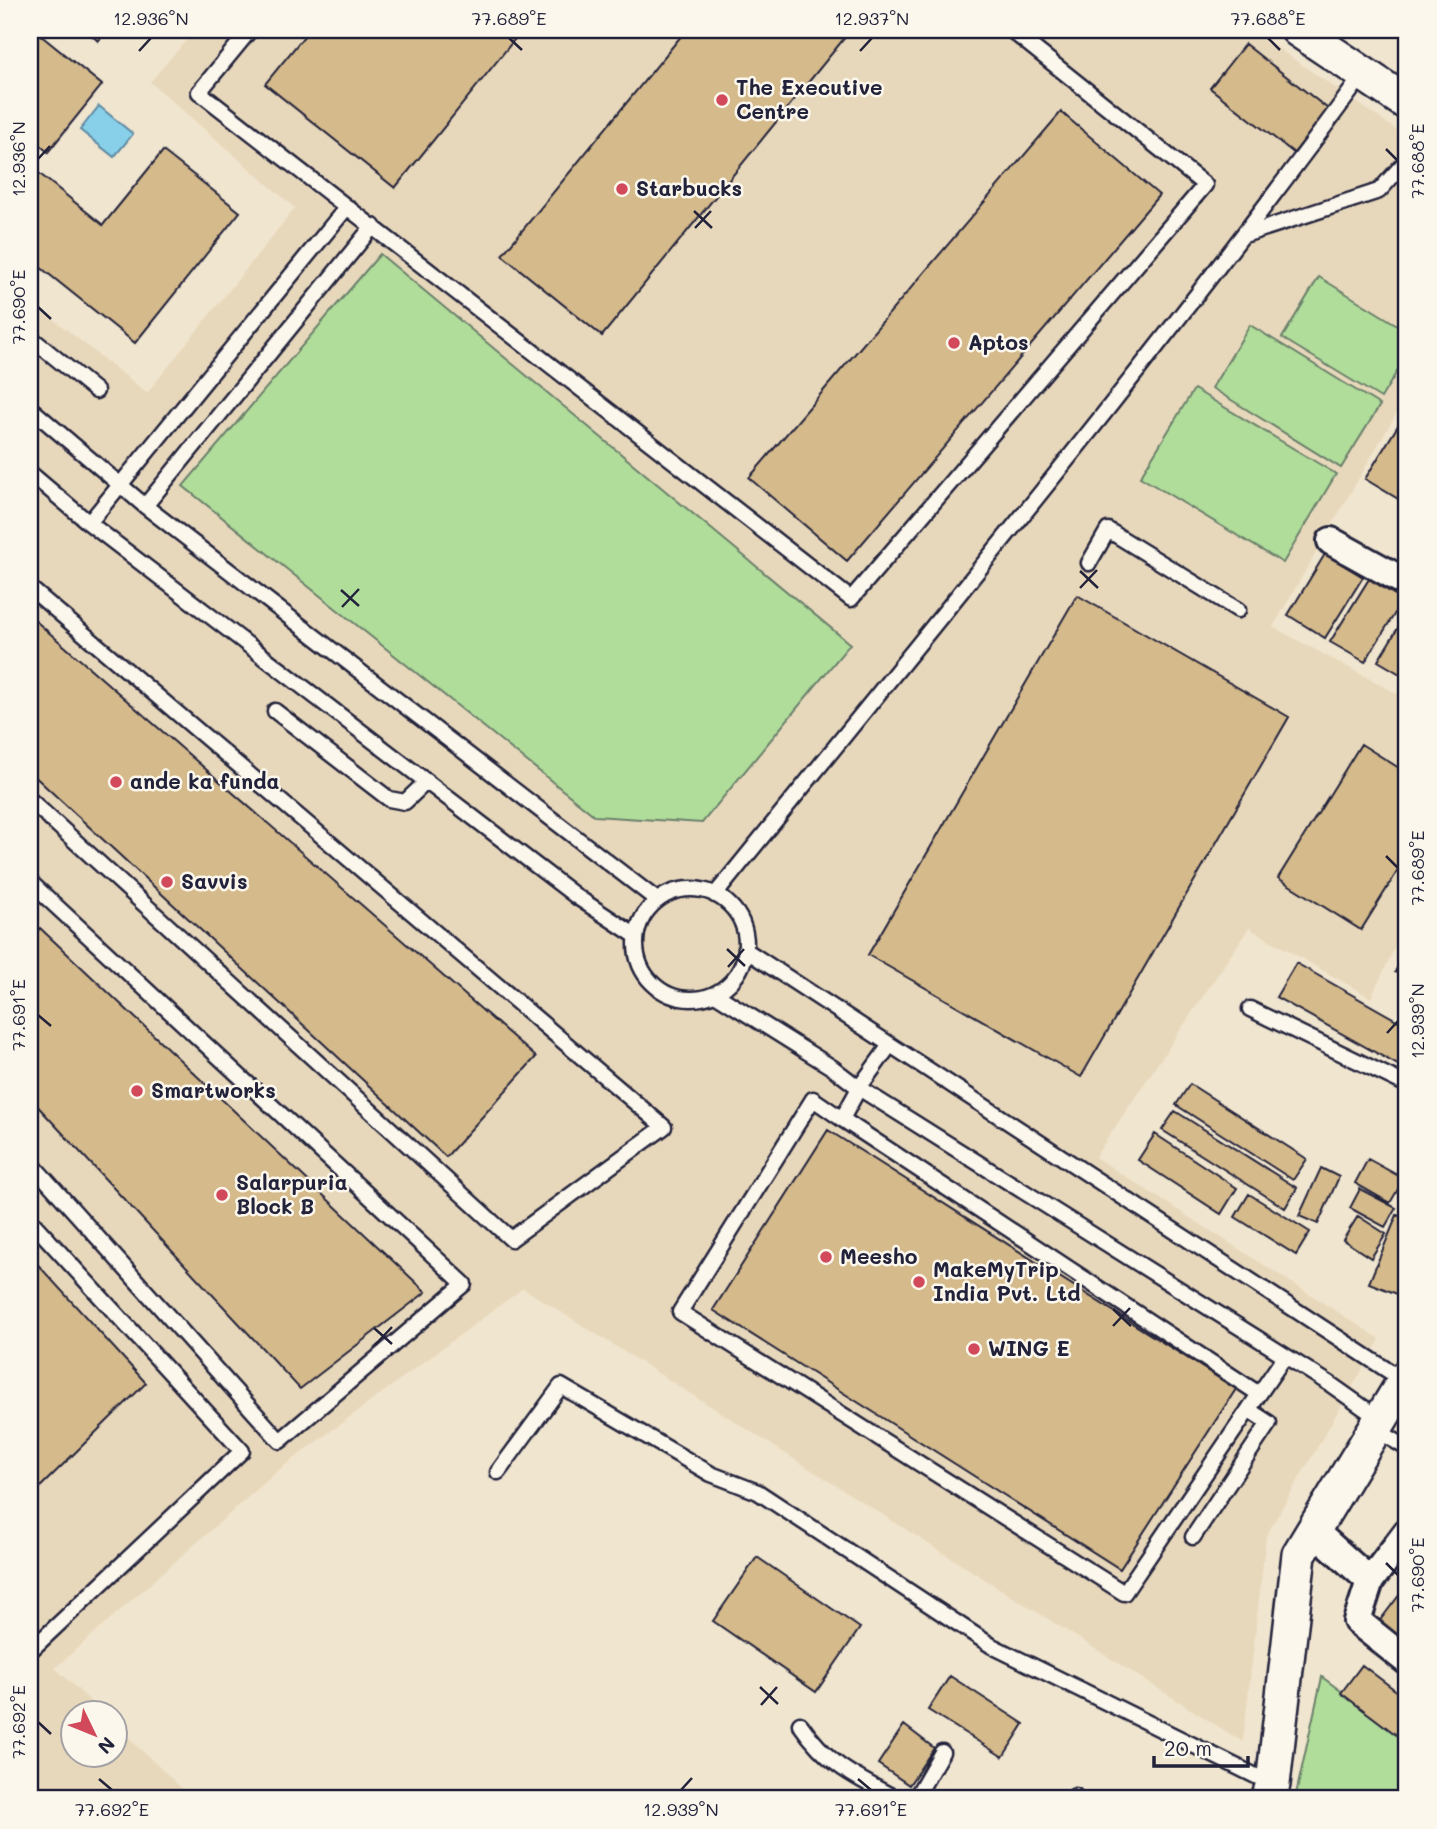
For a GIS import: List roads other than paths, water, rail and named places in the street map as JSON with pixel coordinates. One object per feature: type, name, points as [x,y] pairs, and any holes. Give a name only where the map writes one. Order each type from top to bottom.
[{"type":"street","points":[[1298,30],[1407,103]]},
{"type":"street","points":[[1331,541],[1407,583]]},
{"type":"street","points":[[1271,1792],[1299,1554],[1406,1378]]},
{"type":"street","points":[[1313,1530],[1370,1581]]},
{"type":"street","points":[[1407,1532],[1370,1581],[1357,1621],[1407,1661]]},
{"type":"lane","points":[[250,30],[199,92],[851,599],[1205,185],[1011,30]]},
{"type":"lane","points":[[715,895],[1077,447],[1296,167],[1364,73]]},
{"type":"lane","points":[[1242,235],[1379,191],[1407,160]]},
{"type":"lane","points":[[89,523],[346,207]]},
{"type":"lane","points":[[145,506],[373,226]]},
{"type":"lane","points":[[30,337],[96,391]]},
{"type":"lane","points":[[30,408],[145,506],[657,900]]},
{"type":"lane","points":[[30,473],[89,523],[577,897],[636,936]]},
{"type":"lane","points":[[1089,563],[1108,530],[1238,610]]},
{"type":"lane","points":[[30,588],[664,1127],[511,1238],[30,800]]},
{"type":"lane","points":[[275,711],[389,799],[405,802],[426,781]]},
{"type":"lane","points":[[30,882],[464,1284],[280,1441],[30,1163]]},
{"type":"lane","points":[[695,888],[725,900],[738,914],[746,931],[747,951],[741,969],[730,983],[715,994],[699,999],[681,999],[665,993],[651,983],[641,970],[636,953],[636,936],[641,920],[657,900],[682,889],[695,888]]},
{"type":"lane","points":[[747,951],[1406,1378]]},
{"type":"lane","points":[[715,994],[833,1068],[859,1088],[1285,1356],[1407,1448]]},
{"type":"lane","points":[[1250,1009],[1407,1085]]},
{"type":"lane","points":[[842,1119],[859,1088],[890,1045]]},
{"type":"lane","points":[[1259,1394],[813,1099],[680,1312],[1124,1593],[1285,1356]]},
{"type":"lane","points":[[30,1220],[242,1451],[30,1651]]},
{"type":"lane","points":[[498,1472],[561,1386],[711,1474],[758,1492],[992,1646],[1271,1792]]},
{"type":"lane","points":[[1193,1537],[1269,1423],[1249,1410]]},
{"type":"lane","points":[[800,1724],[813,1743],[839,1768],[897,1799]]},
{"type":"lane","points":[[915,1799],[942,1752]]},
{"type":"water","points":[[99,106],[133,134],[114,157],[80,130]]},
{"type":"place","name":"The Executive Centre","points":[[722,100]]},
{"type":"place","name":"Starbucks","points":[[622,189]]},
{"type":"place","name":"Aptos","points":[[954,343]]},
{"type":"place","name":"ande ka funda","points":[[116,782]]},
{"type":"place","name":"Savvis","points":[[167,882]]},
{"type":"place","name":"Smartworks","points":[[137,1091]]},
{"type":"place","name":"Salarpuria Block B","points":[[222,1195]]},
{"type":"place","name":"Meesho","points":[[826,1257]]},
{"type":"place","name":"MakeMyTrip India Pvt. Ltd","points":[[919,1282]]},
{"type":"place","name":"WING E","points":[[974,1349]]}]
